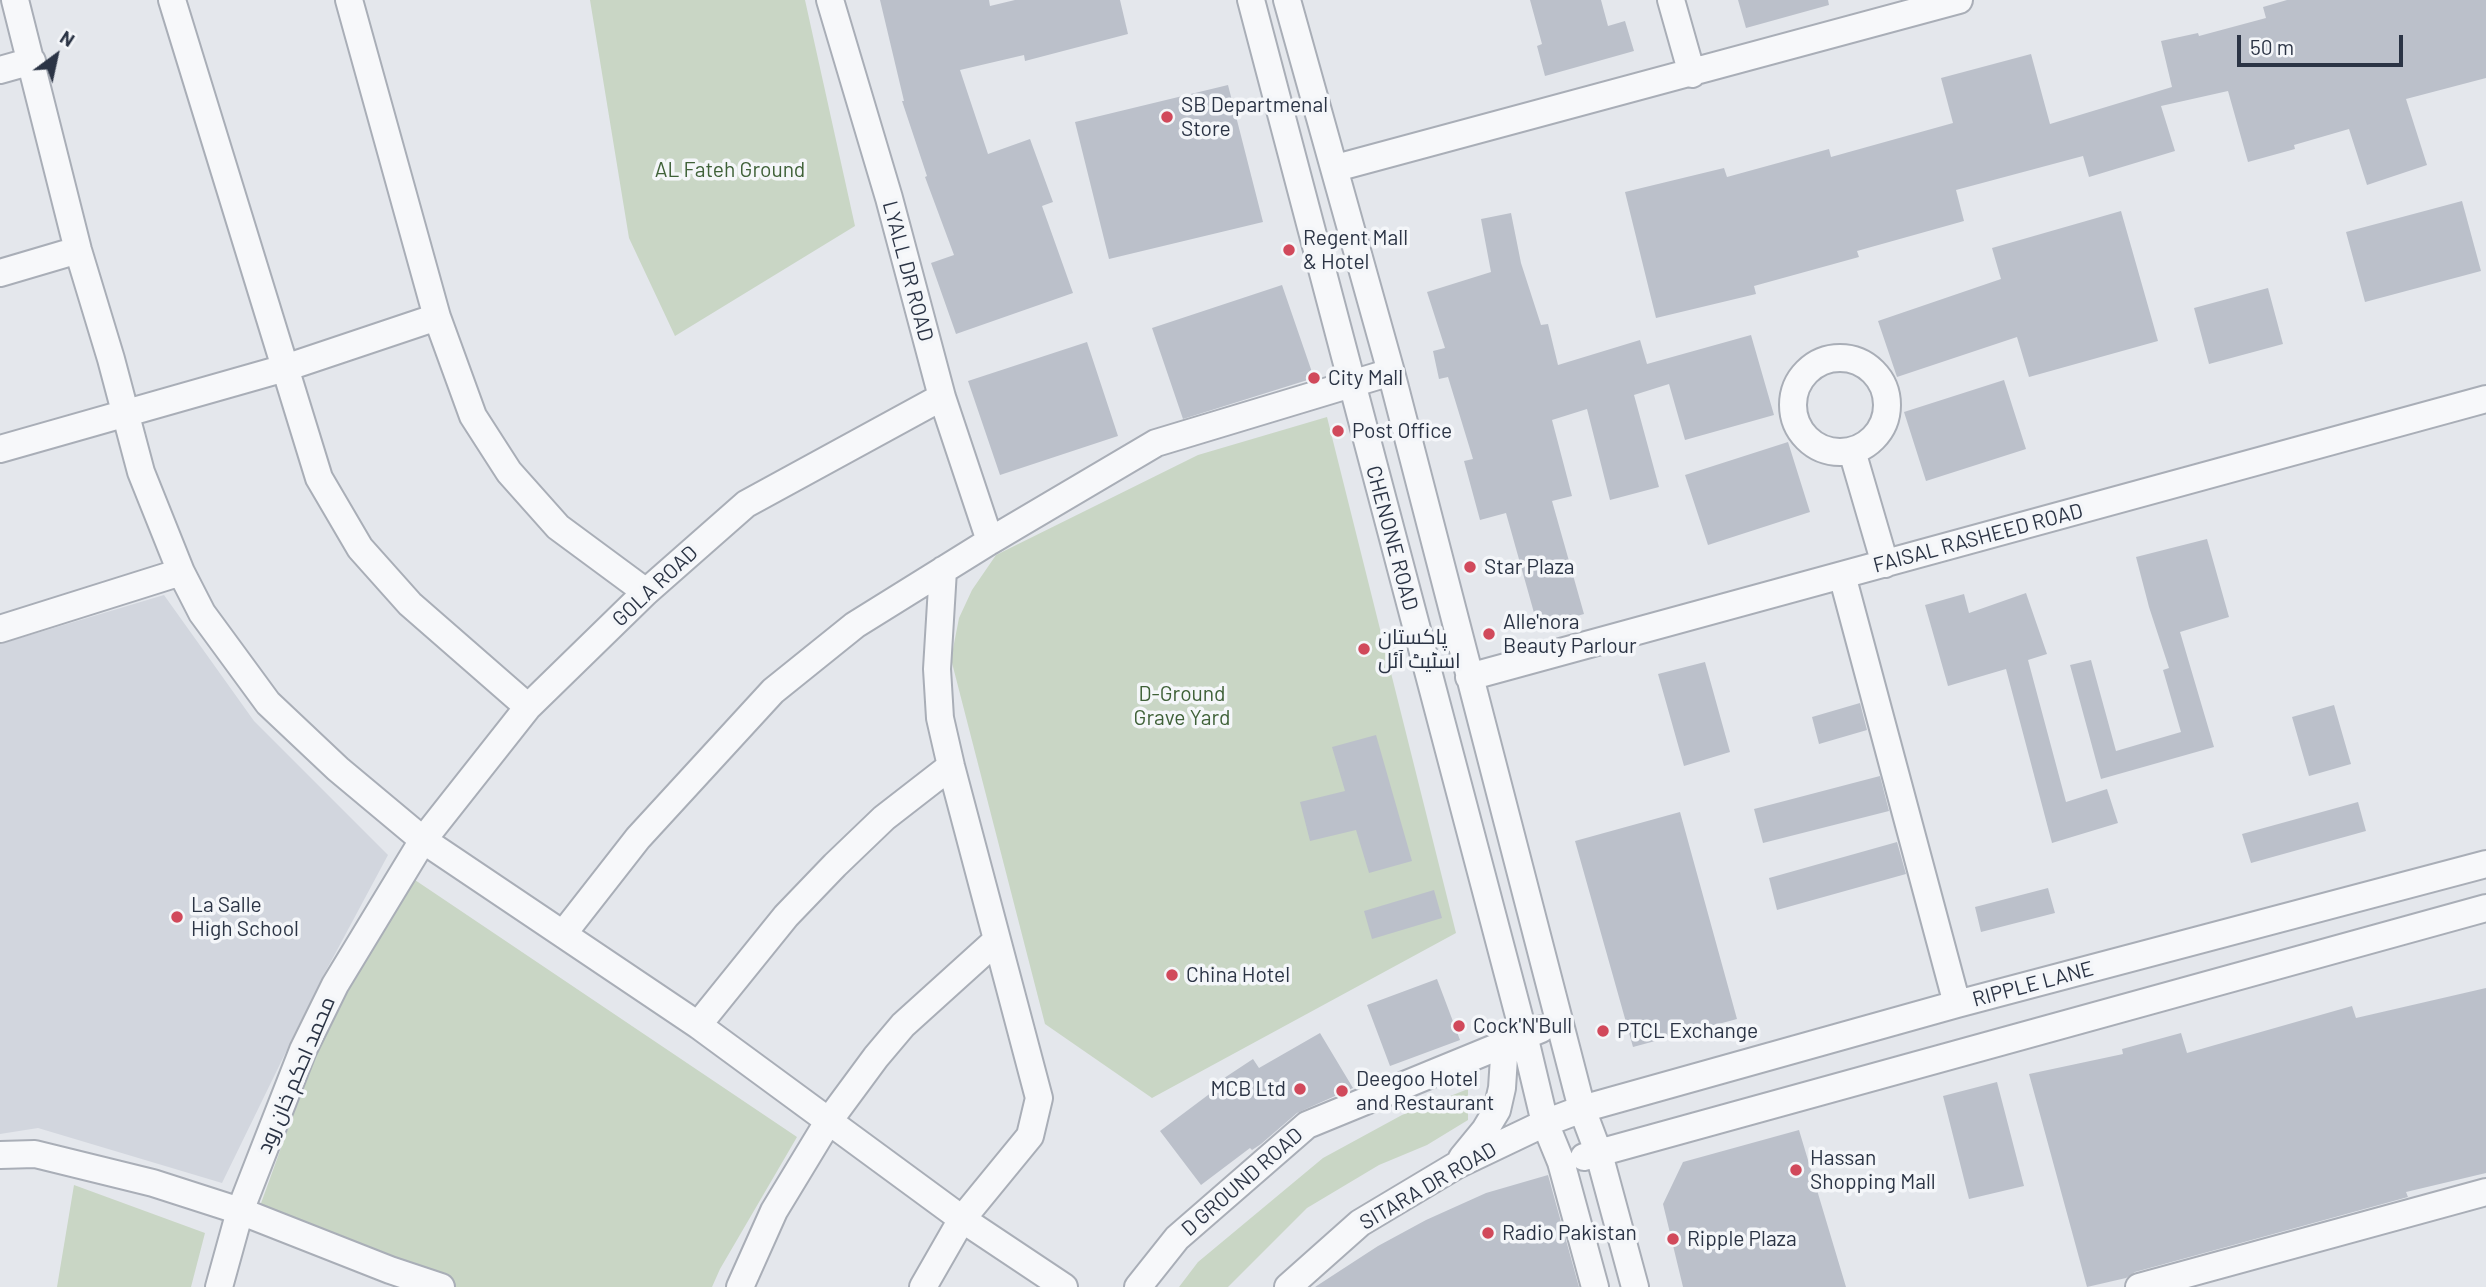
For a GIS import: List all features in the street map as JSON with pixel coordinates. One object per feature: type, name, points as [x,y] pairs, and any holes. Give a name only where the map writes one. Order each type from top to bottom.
[{"type":"street","points":[[15,0],[78,250],[141,472],[181,572],[202,613],[268,703],[338,769],[423,840],[698,1025],[962,1219],[1064,1287]]},
{"type":"street","points":[[172,0],[320,478],[360,548],[410,604],[528,707]]},
{"type":"street","points":[[349,0],[437,317],[473,415],[509,472],[558,527],[646,592]]},
{"type":"street","name":"LYALL DR ROAD","points":[[830,0],[942,397],[990,541]]},
{"type":"street","name":"CHENONE ROAD","points":[[1251,0],[1352,383],[1515,1038],[1561,1162],[1595,1287]]},
{"type":"street","name":"CHENONE ROAD","points":[[1287,0],[1391,372],[1582,1110],[1600,1154],[1634,1287]]},
{"type":"street","points":[[1671,0],[1692,74]]},
{"type":"street","points":[[1336,168],[1959,0]]},
{"type":"street","points":[[0,71],[32,61]]},
{"type":"street","points":[[0,273],[78,250]]},
{"type":"street","points":[[0,449],[285,368],[437,317]]},
{"type":"street","points":[[563,934],[638,838],[773,691],[855,625],[1156,443],[1391,372]]},
{"type":"street","name":"GOLA ROAD","points":[[423,840],[528,707],[646,592],[746,504],[942,397]]},
{"type":"street","name":"FAISAL RASHEED ROAD","points":[[1469,677],[2486,398]]},
{"type":"street","points":[[1852,451],[1885,564]]},
{"type":"street","points":[[923,1287],[962,1219],[1030,1136],[1039,1098],[940,718],[937,669],[943,570]]},
{"type":"street","points":[[0,629],[181,572]]},
{"type":"street","points":[[1842,575],[1957,1004]]},
{"type":"street","points":[[698,1025],[786,916],[827,873],[884,818],[951,766]]},
{"type":"street","name":"محمد احكم خان رود","points":[[219,1287],[240,1212],[313,1028],[335,985],[423,840]]},
{"type":"street","name":"RIPPLE LANE","points":[[1582,1110],[1957,1004],[2486,864]]},
{"type":"street","points":[[1561,1162],[1600,1154],[2486,908]]},
{"type":"street","points":[[740,1287],[774,1211],[828,1122],[876,1057],[903,1025],[997,940]]},
{"type":"street","name":"D GROUND ROAD","points":[[1139,1287],[1178,1238],[1307,1125],[1515,1038],[1559,1023]]},
{"type":"street","points":[[1457,1165],[1497,1110],[1515,1038]]},
{"type":"street","name":"SITARA DR ROAD","points":[[1288,1287],[1360,1223],[1457,1165],[1545,1123],[1582,1110]]},
{"type":"street","points":[[0,1155],[35,1154],[153,1183],[240,1212],[388,1279],[441,1287]]},
{"type":"street","points":[[2139,1287],[2486,1192]]},
{"type":"shaded area","name":"La Salle High School","points":[[164,595],[254,721],[388,855],[321,980],[222,1183],[38,1128],[0,1134],[0,644]]},
{"type":"green space","name":"AL Fateh Ground","points":[[590,0],[805,0],[855,226],[675,336],[629,238]]},
{"type":"green space","name":"D-Ground Grave Yard","points":[[1327,417],[1456,933],[1152,1098],[1045,1024],[951,659],[959,618],[972,590],[996,555],[1198,455]]},
{"type":"green space","points":[[412,878],[797,1137],[712,1287],[450,1287],[256,1217],[322,1035]]},
{"type":"green space","points":[[1468,1089],[1468,1120],[1427,1145],[1379,1165],[1307,1208],[1228,1287],[1179,1287],[1198,1262],[1323,1158],[1402,1115]]},
{"type":"green space","points":[[74,1185],[205,1233],[191,1287],[57,1287]]},
{"type":"building","points":[[880,0],[989,0],[990,6],[1015,0],[1120,0],[1128,34],[1025,61],[1024,55],[960,70],[988,154],[1030,139],[1053,202],[1042,206],[1073,293],[956,334],[931,263],[954,255],[925,177],[927,176],[902,101]]},
{"type":"building","points":[[1530,0],[1601,0],[1608,26],[1625,21],[1634,51],[1545,76],[1537,46],[1542,44]]},
{"type":"building","points":[[1738,0],[1828,0],[1829,5],[1746,28]]},
{"type":"building","points":[[2287,0],[2486,0],[2486,78],[2406,99],[2427,165],[2367,185],[2349,129],[2294,145],[2295,149],[2248,162],[2228,91],[2161,106],[2175,151],[2089,177],[2083,156],[1956,190],[1964,221],[1857,251],[1859,257],[1754,286],[1756,294],[1656,318],[1625,192],[1724,168],[1727,177],[1829,149],[1831,157],[1953,123],[1941,78],[2031,54],[2050,124],[2172,87],[2161,41],[2198,33],[2199,36],[2266,18],[2263,7]]},
{"type":"building","points":[[1228,85],[1263,222],[1109,259],[1075,122]]},
{"type":"building","points":[[2462,201],[2481,271],[2365,302],[2346,232]]},
{"type":"building","points":[[2121,211],[2158,341],[2029,377],[2017,337],[1897,377],[1878,321],[2001,279],[1992,248]]},
{"type":"building","points":[[1511,213],[1521,263],[1541,325],[1548,324],[1558,365],[1640,340],[1647,364],[1751,335],[1774,415],[1685,440],[1669,384],[1634,395],[1659,487],[1610,500],[1587,409],[1552,420],[1572,496],[1552,501],[1584,614],[1538,627],[1506,513],[1480,520],[1464,461],[1473,459],[1448,377],[1439,379],[1433,351],[1445,348],[1427,292],[1491,272],[1481,219]]},
{"type":"building","points":[[1282,285],[1314,378],[1183,419],[1152,328]]},
{"type":"building","points":[[2268,288],[2283,344],[2209,364],[2194,308]]},
{"type":"building","points":[[1087,342],[1118,436],[1000,475],[968,381]]},
{"type":"building","points":[[2004,380],[2026,449],[1926,481],[1904,412]]},
{"type":"building","points":[[1788,442],[1810,512],[1708,545],[1685,475]]},
{"type":"building","points":[[2207,539],[2229,617],[2180,632],[2214,747],[2101,779],[2070,665],[2091,660],[2116,751],[2181,732],[2163,670],[2169,668],[2136,557]]},
{"type":"building","points":[[2026,593],[2047,654],[2028,660],[2066,802],[2107,789],[2118,823],[2052,843],[2006,669],[1948,686],[1925,605],[1964,594],[1969,613]]},
{"type":"building","points":[[1705,662],[1730,752],[1684,766],[1658,674]]},
{"type":"building","points":[[1860,703],[1867,730],[1819,744],[1812,717]]},
{"type":"building","points":[[2334,705],[2351,764],[2309,776],[2292,717]]},
{"type":"building","points":[[1376,735],[1412,861],[1369,873],[1356,830],[1310,841],[1300,802],[1345,791],[1332,747]]},
{"type":"building","points":[[1880,776],[1889,811],[1763,843],[1754,809]]},
{"type":"building","points":[[2358,802],[2366,831],[2251,863],[2242,834]]},
{"type":"building","points":[[1680,812],[1737,1019],[1633,1047],[1575,841]]},
{"type":"building","points":[[1897,842],[1906,874],[1777,910],[1769,878]]},
{"type":"building","points":[[2048,888],[2055,913],[1981,932],[1975,907]]},
{"type":"building","points":[[1434,890],[1442,918],[1372,939],[1364,911]]},
{"type":"building","points":[[1437,979],[1460,1040],[1390,1066],[1367,1005]]},
{"type":"building","points":[[2486,988],[2486,1173],[2406,1192],[2408,1197],[2087,1287],[2029,1074],[2123,1054],[2122,1049],[2181,1033],[2187,1053],[2352,1006],[2356,1018]]},
{"type":"building","points":[[1320,1033],[1353,1088],[1297,1113],[1261,1144],[1252,1150],[1250,1148],[1201,1185],[1160,1131],[1212,1092],[1209,1088],[1253,1059],[1259,1068]]},
{"type":"building","points":[[1997,1082],[2024,1186],[1969,1199],[1943,1096]]},
{"type":"building","points":[[1799,1130],[1846,1287],[1683,1287],[1663,1204],[1683,1162]]},
{"type":"building","name":"Radio Pakistan","points":[[1548,1175],[1579,1287],[1315,1287],[1378,1246],[1426,1220],[1486,1193]]},
{"type":"place","name":"SB Departmenal Store","points":[[1167,117]]},
{"type":"place","name":"Regent Mall & Hotel","points":[[1289,250]]},
{"type":"place","name":"City Mall","points":[[1314,378]]},
{"type":"place","name":"Post Office","points":[[1338,431]]},
{"type":"place","name":"Star Plaza","points":[[1470,567]]},
{"type":"place","name":"Alle'nora Beauty Parlour","points":[[1489,634]]},
{"type":"place","name":"پاکستان اسٹیٹ آئل","points":[[1364,649]]},
{"type":"place","name":"La Salle High School","points":[[177,917]]},
{"type":"place","name":"China Hotel","points":[[1172,975]]},
{"type":"place","name":"Cock'N'Bull","points":[[1459,1026]]},
{"type":"place","name":"PTCL Exchange","points":[[1603,1031]]},
{"type":"place","name":"MCB Ltd","points":[[1300,1089]]},
{"type":"place","name":"Deegoo Hotel and Restaurant","points":[[1342,1091]]},
{"type":"place","name":"Hassan Shopping Mall","points":[[1796,1170]]},
{"type":"place","name":"Radio Pakistan","points":[[1488,1233]]},
{"type":"place","name":"Ripple Plaza","points":[[1673,1239]]}]
